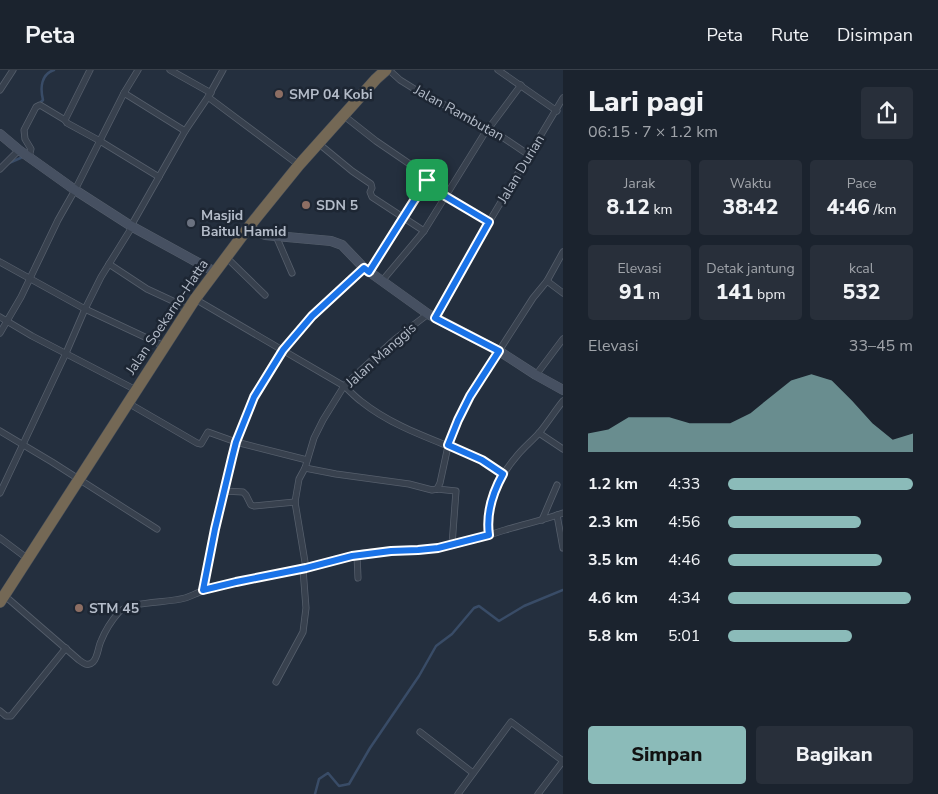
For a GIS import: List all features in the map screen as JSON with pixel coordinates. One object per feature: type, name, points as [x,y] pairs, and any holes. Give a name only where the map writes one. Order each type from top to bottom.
[{"type":"highway","name":"Jalan Soekarno-Hatta","points":[[2,599],[195,299],[248,228],[299,165],[376,79],[388,70]]},
{"type":"street","points":[[0,90],[13,70]]},
{"type":"street","points":[[65,120],[90,70]]},
{"type":"street","points":[[0,333],[21,297],[54,227],[136,70]]},
{"type":"street","points":[[170,70],[209,95],[299,165]]},
{"type":"street","points":[[0,493],[2,484],[24,444],[85,308],[101,277],[132,227],[185,131],[223,70]]},
{"type":"street","name":"Jalan Rambutan","points":[[388,70],[424,95],[453,109],[529,155]]},
{"type":"street","points":[[498,70],[556,111]]},
{"type":"street","points":[[382,281],[424,231],[488,129],[521,85]]},
{"type":"street","points":[[124,93],[185,131]]},
{"type":"street","name":"Jalan Durian","points":[[432,316],[563,98]]},
{"type":"street","points":[[0,169],[31,149],[24,139],[24,130],[36,107],[40,105],[65,120],[66,123],[159,177]]},
{"type":"street","points":[[343,115],[376,141],[417,169],[445,196],[489,222]]},
{"type":"street","points":[[0,134],[75,190],[132,227],[215,272]]},
{"type":"street","points":[[318,143],[371,184],[370,192],[372,197],[424,231]]},
{"type":"street","points":[[203,590],[215,529],[236,442],[254,397],[283,350],[312,316],[367,270],[427,180]]},
{"type":"street","points":[[248,228],[276,236],[331,241],[339,244],[367,270],[432,316],[499,351],[563,390]]},
{"type":"street","points":[[276,236],[292,273]]},
{"type":"street","points":[[437,489],[448,445],[470,396],[533,298],[547,281],[563,252]]},
{"type":"street","points":[[226,257],[265,295]]},
{"type":"street","points":[[0,262],[85,308],[164,346]]},
{"type":"street","points":[[108,264],[147,289],[188,310]]},
{"type":"street","points":[[547,281],[563,293]]},
{"type":"street","points":[[195,299],[344,386],[360,401],[394,423],[482,460],[503,474]]},
{"type":"street","name":"Jalan Manggis","points":[[276,682],[303,632],[306,608],[305,568],[295,502],[299,479],[305,468],[314,438],[344,386],[394,340],[432,316]]},
{"type":"street","points":[[0,317],[32,336],[136,390]]},
{"type":"street","points":[[536,375],[563,338]]},
{"type":"street","points":[[489,535],[489,512],[494,493],[503,474],[515,458],[539,433],[563,401]]},
{"type":"street","points":[[128,403],[201,444],[208,432],[236,442],[307,460]]},
{"type":"street","points":[[0,431],[24,444],[157,529]]},
{"type":"street","points":[[539,433],[563,449]]},
{"type":"street","points":[[305,468],[409,484],[432,490],[456,491],[452,545]]},
{"type":"street","points":[[542,520],[557,485]]},
{"type":"street","points":[[224,491],[243,492],[254,506],[295,502]]},
{"type":"street","points":[[2,599],[84,664],[90,664],[95,659],[100,642],[107,630],[120,612],[131,605],[185,598],[203,590],[305,568],[357,554],[438,548],[560,514],[563,548]]},
{"type":"street","points":[[0,538],[28,559]]},
{"type":"street","points":[[357,554],[358,578]]},
{"type":"street","points":[[0,711],[6,716],[11,716],[66,648]]},
{"type":"street","points":[[458,794],[511,722],[563,761],[538,794]]},
{"type":"street","points":[[420,732],[474,773]]},
{"type":"waterway","points":[[40,103],[43,100],[42,82],[46,75],[54,70]]},
{"type":"waterway","points":[[9,163],[25,156]]},
{"type":"waterway","points":[[315,794],[319,779],[328,773],[339,786],[349,784],[370,748],[419,676],[436,646],[452,634],[474,608],[479,606],[499,621],[524,606],[563,590]]},
{"type":"place","name":"SMP 04 Kobi","points":[[279,94]]},
{"type":"place","name":"SDN 5","points":[[306,205]]},
{"type":"place","name":"Masjid Baitul Hamid","points":[[191,223]]},
{"type":"place","name":"STM 45","points":[[79,608]]},
{"type":"route","points":[[427,180],[445,196],[489,222],[435,318],[499,351],[470,396],[448,445],[482,460],[503,474],[494,493],[489,512],[489,535],[438,548],[364,553],[306,568],[203,590],[215,529],[236,442],[254,397],[283,350],[312,316],[364,268],[369,272],[427,180]]}]
